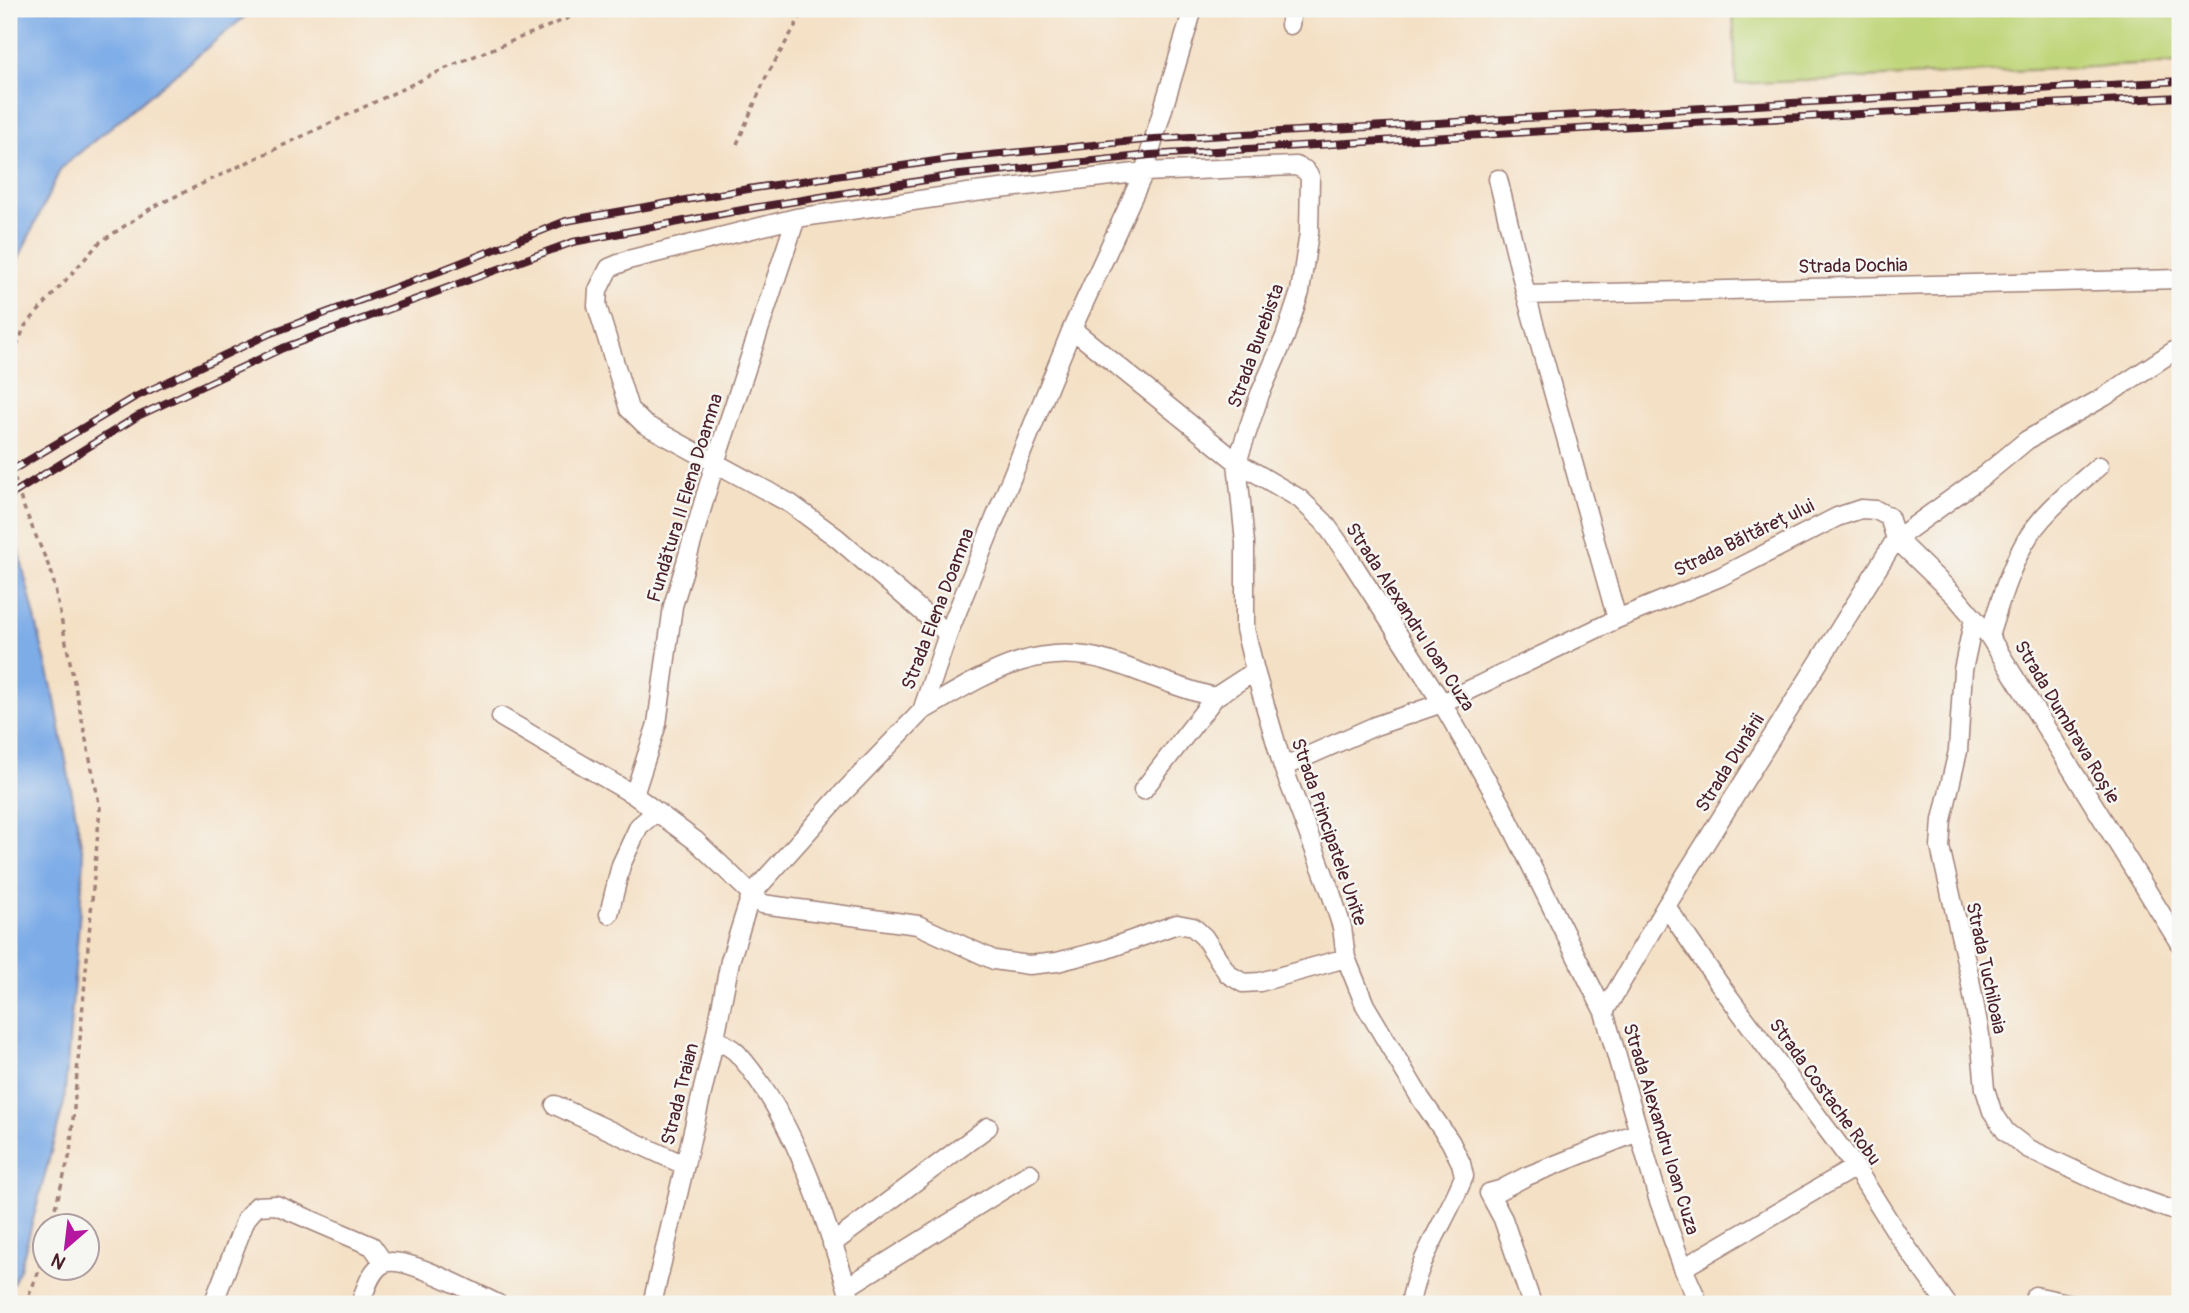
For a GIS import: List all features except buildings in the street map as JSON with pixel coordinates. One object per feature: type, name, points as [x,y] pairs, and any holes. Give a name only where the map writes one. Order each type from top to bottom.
[{"type":"street","points":[[1072,329],[1144,172],[1193,9]]},
{"type":"street","name":"Strada Burebista","points":[[1144,172],[1296,166],[1305,170],[1310,177],[1309,233],[1300,292],[1237,461]]},
{"type":"street","points":[[948,634],[815,521],[759,485],[644,424],[629,409],[620,385],[597,306],[598,290],[609,268],[628,260],[796,218],[975,192],[1144,172]]},
{"type":"street","points":[[1498,180],[1526,295],[1617,619]]},
{"type":"street","name":"Fundătura II Elena Doamna","points":[[634,795],[657,724],[673,606],[715,463],[796,218]]},
{"type":"street","name":"Strada Dochia","points":[[1526,295],[2180,279]]},
{"type":"street","name":"Strada Alexandru Ioan Cuza","points":[[1072,329],[1237,461],[1300,499],[1324,522],[1346,553],[1442,703],[1502,807],[1604,1012],[1658,1198],[1699,1304]]},
{"type":"street","name":"Strada Elena Doamna","points":[[751,895],[838,798],[922,711],[948,634],[1072,329]]},
{"type":"street","points":[[1896,539],[1986,474],[2027,440],[2104,397],[2180,346]]},
{"type":"street","name":"Strada Principatele Unite","points":[[1237,461],[1245,543],[1245,629],[1283,767],[1331,892],[1342,927],[1346,958],[1365,1005],[1421,1099],[1450,1141],[1464,1176]]},
{"type":"street","points":[[1989,636],[2006,584],[2025,543],[2050,511],[2099,466]]},
{"type":"street","name":"Strada Băltărețului","points":[[1283,767],[1375,726],[1442,703],[1617,619],[1720,577],[1837,517],[1861,509],[1876,510],[1889,517],[1896,539]]},
{"type":"street","name":"Strada Dumbrava Roșie","points":[[1896,539],[1956,597],[1989,636],[2180,944]]},
{"type":"street","name":"Strada Dunării","points":[[1604,1012],[1666,906],[1896,539]]},
{"type":"street","name":"Strada Tuchiloaia","points":[[1974,618],[1964,670],[1958,751],[1942,820],[1940,847],[1969,974],[1980,1035],[1985,1089],[1992,1111],[2006,1132],[2027,1148],[2119,1191],[2180,1213]]},
{"type":"street","points":[[922,711],[998,669],[1039,656],[1075,656],[1105,661],[1195,692],[1215,696]]},
{"type":"street","points":[[1143,790],[1215,696],[1255,671]]},
{"type":"street","points":[[501,717],[634,795],[696,841],[762,904],[918,925],[994,960],[1029,965],[1057,962],[1104,950],[1177,924],[1193,927],[1204,937],[1228,974],[1242,983],[1260,982],[1346,958]]},
{"type":"street","points":[[609,914],[621,865],[639,826],[656,812]]},
{"type":"street","name":"Strada Traian","points":[[652,1304],[715,1038],[730,961],[751,895]]},
{"type":"street","name":"Strada Costache Robu","points":[[1666,906],[1718,982],[1855,1167],[1898,1235],[1947,1304]]},
{"type":"street","points":[[715,1038],[735,1051],[786,1123],[850,1296],[1030,1173]]},
{"type":"street","points":[[555,1105],[684,1165]]},
{"type":"street","points":[[832,1244],[988,1127]]},
{"type":"street","points":[[1489,1193],[1638,1132]]},
{"type":"street","points":[[1683,1268],[1855,1167]]},
{"type":"street","points":[[1410,1304],[1432,1239],[1464,1176],[1489,1193],[1503,1219],[1532,1304]]},
{"type":"street","points":[[213,1304],[246,1219],[257,1206],[276,1205],[372,1245],[384,1263]]},
{"type":"street","points":[[360,1304],[374,1272],[384,1263],[400,1262],[498,1304]]},
{"type":"street","points":[[2035,1296],[2072,1304]]},
{"type":"path","points":[[9,364],[24,327],[99,243],[153,207],[455,64],[591,9]]},
{"type":"path","points":[[737,144],[766,77],[805,9]]},
{"type":"path","points":[[9,459],[22,503],[52,574],[100,808],[70,1154],[54,1212]]},
{"type":"path","points":[[25,1304],[34,1282]]},
{"type":"green space","points":[[1733,9],[2180,9],[2180,63],[1736,84]]},
{"type":"water","points":[[9,9],[254,9],[61,168],[9,279]]},
{"type":"water","points":[[9,511],[55,700],[84,860],[64,1103],[35,1212],[32,1212],[32,1224],[20,1269],[9,1291]]},
{"type":"railway","points":[[9,472],[133,398],[271,333],[566,221],[748,189],[949,159],[1155,139],[2180,81]]},
{"type":"railway","points":[[9,496],[138,416],[283,348],[573,242],[753,208],[950,176],[1150,155],[2180,97]]}]
